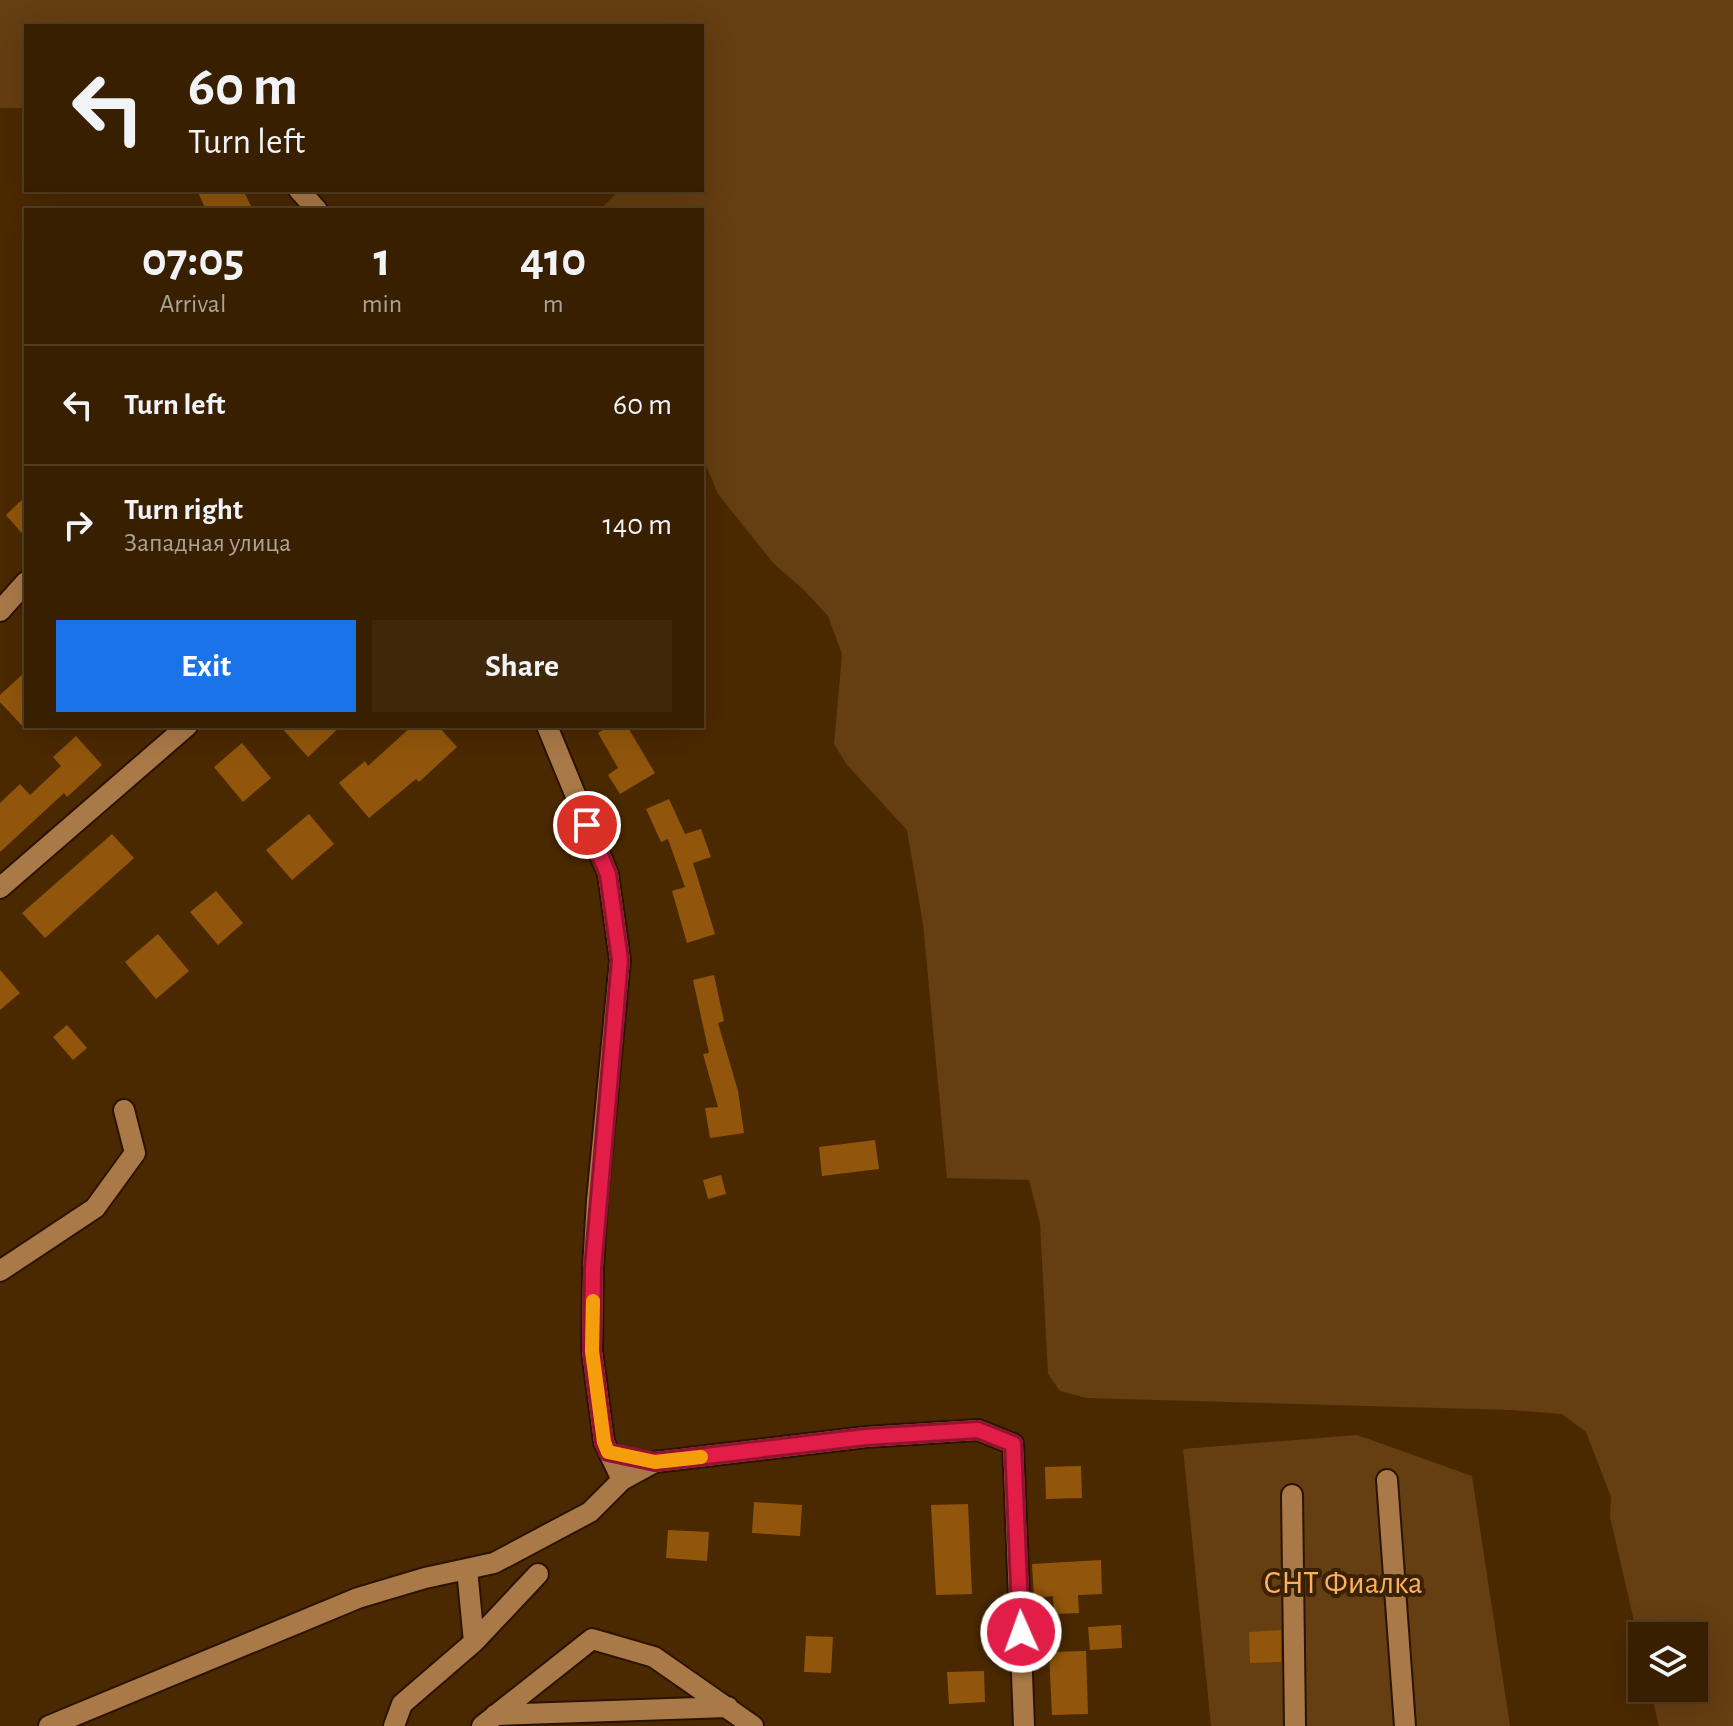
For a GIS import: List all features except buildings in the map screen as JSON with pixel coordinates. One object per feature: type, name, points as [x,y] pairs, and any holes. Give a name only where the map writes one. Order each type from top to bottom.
[{"type":"street","points":[[301,192],[315,208]]},
{"type":"street","points":[[0,611],[24,584]]},
{"type":"street","points":[[0,888],[185,728]]},
{"type":"street","points":[[548,728],[608,874],[620,960],[593,1268],[592,1351],[604,1442],[622,1480]]},
{"type":"street","points":[[0,1271],[95,1208],[135,1153],[124,1110]]},
{"type":"street","points":[[608,1452],[655,1462],[866,1437],[978,1430],[1013,1444],[1024,1726]]},
{"type":"street","points":[[598,1505],[608,1452]]},
{"type":"street","points":[[49,1726],[75,1721],[250,1641],[358,1598],[425,1578],[494,1563],[590,1512],[622,1480],[655,1462]]},
{"type":"street","points":[[1387,1480],[1405,1726]]},
{"type":"street","points":[[1292,1495],[1295,1726]]},
{"type":"street","points":[[467,1569],[474,1642]]},
{"type":"street","points":[[394,1726],[402,1704],[474,1642],[538,1574]]},
{"type":"street","points":[[489,1721],[592,1639],[654,1657],[753,1726]]},
{"type":"street","points":[[489,1721],[728,1707]]},
{"type":"green space","points":[[0,0],[1733,0],[1733,1726],[1659,1726],[1653,1702],[1708,1702],[1708,1622],[1634,1622],[1610,1517],[1611,1497],[1586,1432],[1562,1414],[1086,1398],[1060,1391],[1048,1374],[1040,1223],[1029,1180],[947,1178],[923,924],[907,830],[847,765],[834,744],[842,654],[828,616],[774,564],[718,494],[704,461],[704,208],[602,208],[617,192],[704,192],[704,24],[24,24],[24,108],[0,108]]},
{"type":"green space","name":"СНТ Фиалка","points":[[1357,1435],[1472,1476],[1510,1726],[1211,1726],[1183,1449]]},
{"type":"slow traffic","points":[[593,1301],[592,1351],[608,1452],[655,1462],[701,1457]]},
{"type":"route","points":[[587,825],[608,874],[620,960],[593,1268],[592,1351],[608,1452],[655,1462],[866,1437],[978,1430],[1013,1444],[1021,1632]]}]
